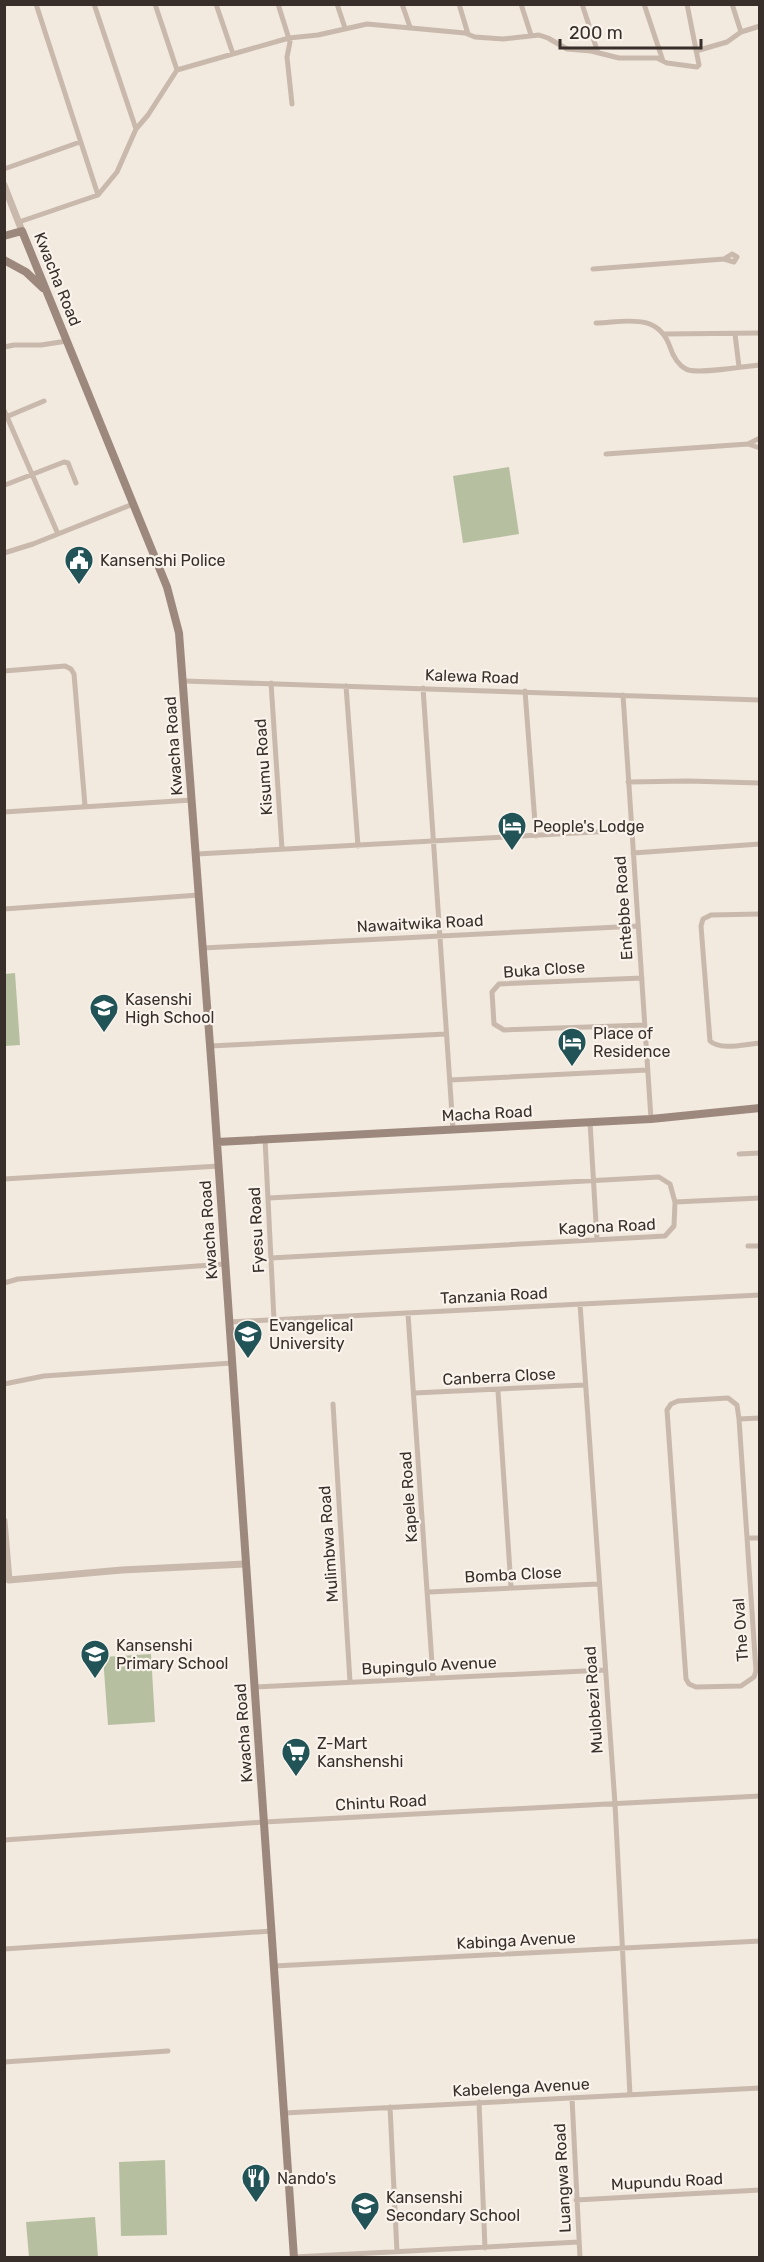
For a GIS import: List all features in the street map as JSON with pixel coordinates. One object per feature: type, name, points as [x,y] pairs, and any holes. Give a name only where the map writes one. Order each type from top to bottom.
[{"type":"main road","points":[[4,236],[20,226]]},
{"type":"main road","name":"Kwacha Road","points":[[20,226],[174,610],[184,681],[294,2257]]},
{"type":"main road","points":[[4,260],[26,272],[47,293]]},
{"type":"main road","name":"Macha Road","points":[[217,1142],[651,1119],[759,1107]]},
{"type":"street","points":[[36,4],[98,195]]},
{"type":"street","points":[[94,4],[136,129]]},
{"type":"street","points":[[155,4],[177,70]]},
{"type":"street","points":[[216,4],[232,54]]},
{"type":"street","points":[[278,4],[289,38],[290,48],[287,57],[292,104]]},
{"type":"street","points":[[337,4],[345,28]]},
{"type":"street","points":[[402,4],[410,27]]},
{"type":"street","points":[[459,4],[468,34]]},
{"type":"street","points":[[521,4],[531,35]]},
{"type":"street","points":[[582,4],[598,53]]},
{"type":"street","points":[[644,4],[663,61]]},
{"type":"street","points":[[4,185],[20,226],[98,195],[117,172],[136,129],[148,115],[177,70],[289,38],[318,35],[371,24],[468,34],[475,38],[503,39],[531,35],[548,38],[567,49],[619,58],[650,58],[697,67],[699,65],[687,4]]},
{"type":"street","points":[[732,4],[741,32]]},
{"type":"street","points":[[696,51],[727,42],[741,32],[759,27]]},
{"type":"street","points":[[4,169],[80,142]]},
{"type":"street","points":[[593,269],[724,259]]},
{"type":"street","points":[[596,323],[646,322],[660,328],[674,356],[686,369],[697,371],[759,364]]},
{"type":"street","points":[[665,334],[759,333]]},
{"type":"street","points":[[735,334],[738,366]]},
{"type":"street","points":[[4,347],[41,345],[67,340]]},
{"type":"street","points":[[44,401],[5,415],[58,534]]},
{"type":"street","points":[[748,444],[759,438]]},
{"type":"street","points":[[606,454],[748,444],[759,448]]},
{"type":"street","points":[[5,485],[64,462],[68,463],[76,483]]},
{"type":"street","points":[[4,553],[133,504]]},
{"type":"street","points":[[4,671],[65,666],[74,674],[85,806]]},
{"type":"street","name":"Kalewa Road","points":[[184,681],[759,700]]},
{"type":"street","name":"Kisumu Road","points":[[271,683],[282,849]]},
{"type":"street","points":[[346,686],[358,846]]},
{"type":"street","points":[[423,688],[453,1130]]},
{"type":"street","points":[[525,691],[536,836]]},
{"type":"street","name":"Entebbe Road","points":[[623,695],[651,1119]]},
{"type":"street","points":[[628,783],[688,781],[759,783]]},
{"type":"street","points":[[4,812],[192,800]]},
{"type":"street","points":[[197,854],[631,830]]},
{"type":"street","points":[[633,853],[759,844]]},
{"type":"street","points":[[4,909],[200,895]]},
{"type":"street","points":[[759,914],[711,915],[703,919],[700,926],[710,1041],[712,1044],[722,1046],[759,1043]]},
{"type":"street","name":"Nawaitwika Road","points":[[203,948],[638,926]]},
{"type":"street","name":"Buka Close","points":[[642,978],[499,984],[492,992],[493,1018],[494,1024],[504,1030],[645,1024]]},
{"type":"street","points":[[210,1046],[446,1034]]},
{"type":"street","points":[[450,1080],[647,1070]]},
{"type":"street","points":[[590,1122],[597,1240]]},
{"type":"street","name":"Fyesu Road","points":[[265,1140],[274,1320]]},
{"type":"street","points":[[739,1154],[759,1153]]},
{"type":"street","points":[[4,1179],[219,1166]]},
{"type":"street","name":"Kagona Road","points":[[269,1198],[659,1177],[670,1184],[675,1202],[674,1226],[665,1236],[271,1258]]},
{"type":"street","points":[[675,1202],[759,1198]]},
{"type":"street","points":[[748,1246],[759,1246]]},
{"type":"street","points":[[4,1283],[18,1279],[225,1263]]},
{"type":"street","name":"Tanzania Road","points":[[229,1322],[759,1295]]},
{"type":"street","name":"Mulobezi Road","points":[[580,1304],[615,1804],[630,2095]]},
{"type":"street","name":"Kapele Road","points":[[408,1314],[434,1678]]},
{"type":"street","points":[[4,1384],[44,1376],[232,1363]]},
{"type":"street","name":"Canberra Close","points":[[414,1393],[498,1391],[585,1385]]},
{"type":"street","points":[[498,1391],[511,1587]]},
{"type":"street","name":"The Oval","points":[[728,1398],[737,1405],[747,1538],[758,1661],[754,1677],[741,1686],[696,1687],[689,1684],[686,1679],[667,1410],[672,1404],[678,1401],[728,1398]]},
{"type":"street","name":"Mulimbwa Road","points":[[333,1404],[350,1682]]},
{"type":"street","points":[[739,1419],[759,1418]]},
{"type":"street","points":[[4,1521],[7,1580],[122,1570],[245,1564]]},
{"type":"street","points":[[747,1538],[759,1538]]},
{"type":"street","name":"Bomba Close","points":[[429,1592],[598,1584]]},
{"type":"street","name":"Bupingulo Avenue","points":[[255,1687],[605,1670]]},
{"type":"street","name":"Chintu Road","points":[[4,1840],[264,1822],[759,1796]]},
{"type":"street","points":[[4,1949],[272,1931]]},
{"type":"street","name":"Kabinga Avenue","points":[[274,1966],[759,1941]]},
{"type":"street","points":[[4,2062],[168,2051]]},
{"type":"street","name":"Kabelenga Avenue","points":[[284,2113],[759,2088]]},
{"type":"street","name":"Luangwa Road","points":[[572,2098],[580,2258]]},
{"type":"street","points":[[479,2102],[485,2248]]},
{"type":"street","points":[[390,2107],[397,2252]]},
{"type":"street","name":"Mupundu Road","points":[[576,2200],[759,2190]]},
{"type":"street","points":[[294,2257],[579,2242]]},
{"type":"street","points":[[474,2249],[475,2258]]},
{"type":"green space","points":[[509,467],[519,534],[463,543],[453,476]]},
{"type":"green space","points":[[15,973],[20,1045],[5,1046],[5,974]]},
{"type":"green space","points":[[151,1654],[155,1722],[108,1725],[103,1657]]},
{"type":"green space","points":[[165,2160],[167,2235],[121,2236],[119,2162]]},
{"type":"green space","points":[[95,2217],[98,2257],[29,2257],[26,2222]]},
{"type":"place","name":"Kansenshi Police","points":[[79,586]]},
{"type":"place","name":"People's Lodge","points":[[512,852]]},
{"type":"place","name":"Kasenshi High School","points":[[104,1034]]},
{"type":"place","name":"Place of Residence","points":[[572,1068]]},
{"type":"place","name":"Evangelical University","points":[[248,1360]]},
{"type":"place","name":"Kansenshi Primary School","points":[[95,1680]]},
{"type":"place","name":"Z-Mart Kanshenshi","points":[[296,1778]]},
{"type":"place","name":"Nando's","points":[[256,2204]]},
{"type":"place","name":"Kansenshi Secondary School","points":[[365,2232]]}]
